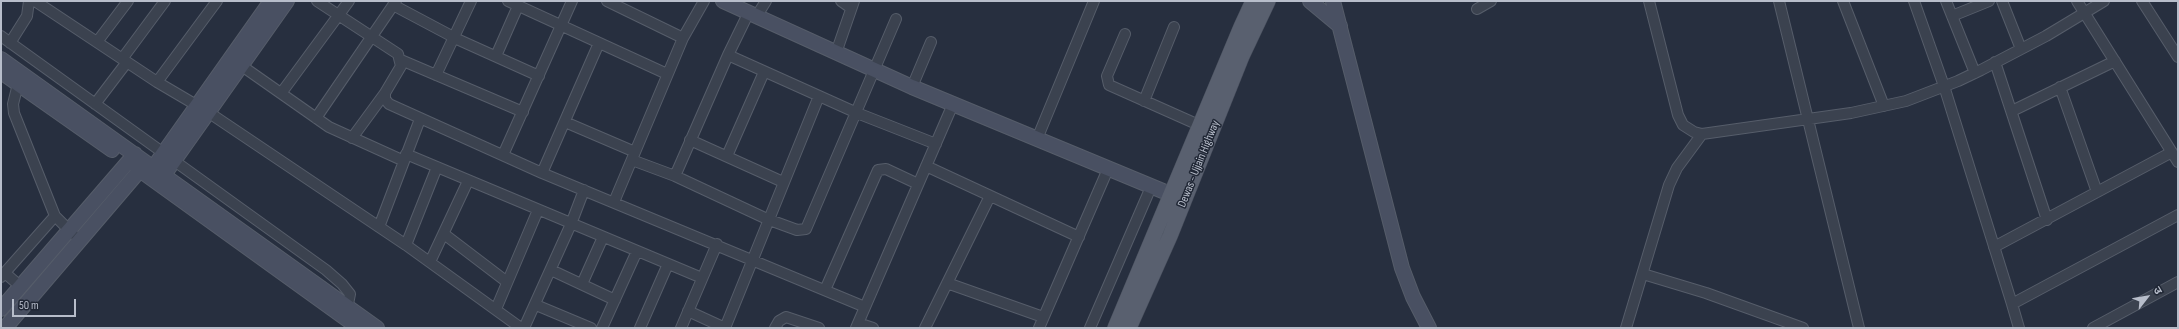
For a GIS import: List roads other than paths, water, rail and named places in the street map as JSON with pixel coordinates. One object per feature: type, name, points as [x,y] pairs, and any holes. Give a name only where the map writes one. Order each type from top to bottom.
[{"type":"main road","name":"Dewas - Ujjain Highway","points":[[1129,328],[1178,197],[1201,126],[1240,27],[1253,1]]},
{"type":"main road","name":"Dewas - Ujjain Highway","points":[[1115,328],[1178,197],[1268,1]]},
{"type":"street","points":[[28,1],[27,16],[5,39],[170,157],[342,284],[350,294],[357,320]]},
{"type":"street","points":[[35,1],[157,82],[202,109],[406,245],[521,328]]},
{"type":"street","points":[[95,104],[165,1]]},
{"type":"street","points":[[157,82],[217,1]]},
{"type":"street","points":[[1,309],[20,286],[147,169],[170,157],[271,1]]},
{"type":"street","points":[[202,109],[242,66],[288,1]]},
{"type":"street","points":[[317,1],[393,50],[401,60],[523,112]]},
{"type":"street","points":[[282,92],[349,1]]},
{"type":"street","points":[[436,75],[471,1]]},
{"type":"street","points":[[508,1],[667,74]]},
{"type":"street","points":[[503,155],[572,1]]},
{"type":"street","points":[[607,1],[683,38]]},
{"type":"street","points":[[614,202],[683,38],[704,1]]},
{"type":"street","points":[[722,1],[912,87],[1178,197]]},
{"type":"street","points":[[675,176],[728,55],[752,15],[766,1]]},
{"type":"street","points":[[836,52],[852,4],[841,1]]},
{"type":"street","points":[[1037,139],[1094,1]]},
{"type":"street","points":[[1310,1],[1340,26]]},
{"type":"street","points":[[1333,1],[1349,68],[1402,268],[1413,297],[1429,328]]},
{"type":"street","points":[[1477,9],[1491,1]]},
{"type":"street","points":[[1649,1],[1678,115],[1683,125],[1694,132],[1702,134],[1851,114],[1906,101],[1975,73],[2021,49],[2104,1]]},
{"type":"street","points":[[1779,1],[1859,328]]},
{"type":"street","points":[[1843,1],[1884,106]]},
{"type":"street","points":[[1914,1],[1944,86],[2019,328]]},
{"type":"street","points":[[1946,1],[1975,73]]},
{"type":"street","points":[[1952,16],[1989,1]]},
{"type":"street","points":[[2002,1],[2021,49]]},
{"type":"street","points":[[2077,1],[2178,162]]},
{"type":"street","points":[[2142,1],[2178,57]]},
{"type":"street","points":[[98,42],[123,3]]},
{"type":"street","points":[[316,118],[395,3],[454,38],[539,76]]},
{"type":"street","points":[[496,56],[518,6]]},
{"type":"street","points":[[564,122],[767,219],[802,231],[809,226],[876,70],[896,19]]},
{"type":"street","points":[[1144,102],[1174,27]]},
{"type":"street","points":[[1125,34],[1107,80],[1113,88],[1201,126]]},
{"type":"street","points":[[912,87],[931,42]]},
{"type":"street","points":[[542,173],[599,43]]},
{"type":"street","points":[[728,55],[857,113],[936,144]]},
{"type":"street","points":[[1,59],[147,169],[357,320]]},
{"type":"street","points":[[352,138],[401,66],[401,60]]},
{"type":"street","points":[[2012,111],[2115,60]]},
{"type":"street","points":[[1995,62],[2047,220]]},
{"type":"street","points":[[242,66],[282,92],[337,132],[405,158],[437,167],[702,278]]},
{"type":"street","points":[[1,72],[147,169]]},
{"type":"street","points":[[727,156],[764,72]]},
{"type":"street","points":[[18,84],[13,104],[14,113],[55,216],[74,235]]},
{"type":"street","points":[[2060,87],[2097,192]]},
{"type":"street","points":[[384,93],[385,99],[389,104],[420,119],[542,173],[717,244],[865,307]]},
{"type":"street","points":[[688,311],[725,328],[753,259],[767,219],[819,96]]},
{"type":"street","points":[[873,328],[857,326],[953,104]]},
{"type":"street","points":[[379,227],[420,119]]},
{"type":"street","points":[[1626,328],[1668,185],[1677,168],[1702,134]]},
{"type":"street","points":[[690,140],[783,182]]},
{"type":"street","points":[[1994,247],[2172,152]]},
{"type":"street","points":[[926,166],[1078,237]]},
{"type":"street","points":[[406,245],[437,167]]},
{"type":"street","points":[[825,290],[878,170],[886,169],[918,184]]},
{"type":"street","points":[[1039,328],[1108,169]]},
{"type":"street","points":[[430,262],[468,181]]},
{"type":"street","points":[[1090,328],[1151,187]]},
{"type":"street","points":[[524,328],[536,305],[584,190]]},
{"type":"street","points":[[925,328],[990,196]]},
{"type":"street","points":[[496,309],[538,210]]},
{"type":"street","points":[[2012,304],[2178,215]]},
{"type":"street","points":[[20,286],[3,275],[55,216]]},
{"type":"street","points":[[444,234],[507,282]]},
{"type":"street","points":[[5,328],[74,235]]},
{"type":"street","points":[[582,284],[603,237]]},
{"type":"street","points":[[681,328],[717,244]]},
{"type":"street","points":[[602,328],[637,251]]},
{"type":"street","points":[[640,328],[668,264]]},
{"type":"street","points":[[551,270],[615,300]]},
{"type":"street","points":[[1643,274],[1706,293],[1803,328]]},
{"type":"street","points":[[2093,328],[2178,282]]},
{"type":"street","points":[[947,283],[1043,317]]},
{"type":"street","points":[[536,305],[591,328]]},
{"type":"street","points":[[775,328],[782,318],[786,317],[817,328]]}]
